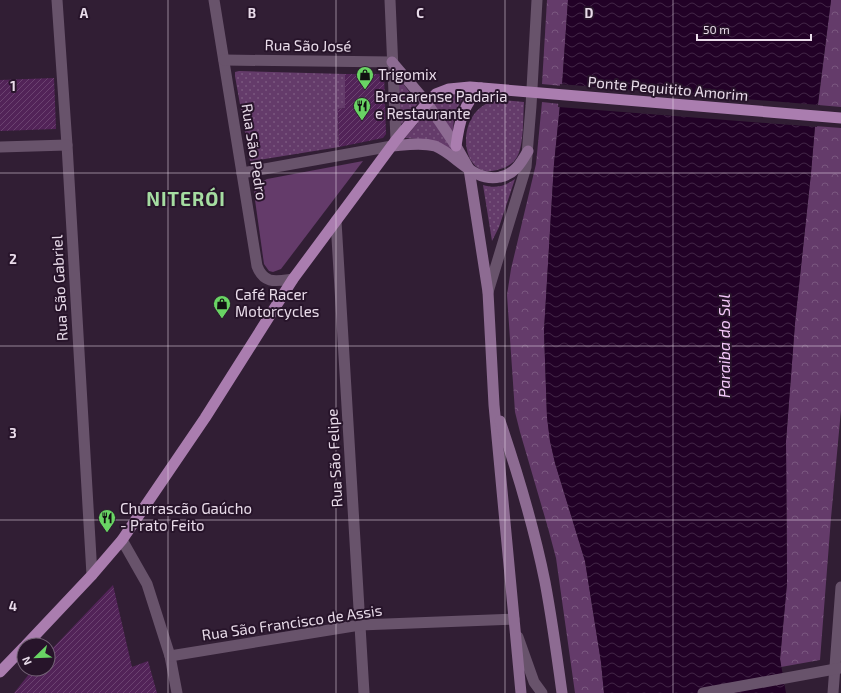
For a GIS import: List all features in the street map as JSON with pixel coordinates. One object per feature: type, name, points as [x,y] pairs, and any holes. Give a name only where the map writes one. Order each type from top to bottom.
[{"type":"main road","points":[[392,62],[427,103],[456,146],[469,169],[488,292],[494,404],[521,693]]},
{"type":"main road","name":"Ponte Pequitito Amorim","points":[[33,637],[92,575],[122,540],[205,418],[293,279],[394,143],[436,94],[448,89],[462,87],[481,88],[841,118]]},
{"type":"main road","points":[[456,146],[459,126],[464,111],[471,97],[481,88]]},
{"type":"main road","points":[[829,117],[841,126]]},
{"type":"main road","points":[[394,143],[433,146],[447,153],[469,169],[487,177],[502,177],[512,172],[519,167],[528,150]]},
{"type":"main road","points":[[494,404],[514,461],[536,544],[552,623],[562,693]]},
{"type":"main road","name":"Ponte Pequitito Amorim","points":[[0,672],[16,655]]},
{"type":"street","name":"Rua São Gabriel","points":[[57,0],[92,575]]},
{"type":"street","name":"Rua São Pedro","points":[[214,0],[255,259],[260,273],[265,278],[272,281],[293,279]]},
{"type":"street","points":[[242,173],[394,143],[390,0]]},
{"type":"street","points":[[488,292],[525,174],[528,150],[537,0]]},
{"type":"street","name":"Rua São José","points":[[224,60],[392,62]]},
{"type":"street","points":[[0,147],[67,145]]},
{"type":"street","name":"Rua São Felipe","points":[[336,221],[364,693]]},
{"type":"street","points":[[122,540],[147,584],[170,656],[177,693]]},
{"type":"street","points":[[833,693],[841,587]]},
{"type":"street","name":"Rua São Francisco de Assis","points":[[170,656],[360,625],[514,619]]},
{"type":"street","points":[[516,632],[534,682],[542,693]]},
{"type":"street","points":[[703,693],[841,668]]},
{"type":"green space","points":[[547,0],[568,0],[562,86],[542,84]]},
{"type":"green space","points":[[831,0],[841,0],[841,107],[818,105]]},
{"type":"green space","points":[[235,72],[345,74],[345,108],[338,109],[339,147],[250,161],[235,76]]},
{"type":"green space","points":[[397,76],[418,103],[400,126]]},
{"type":"green space","points":[[469,91],[461,100],[456,110],[453,134],[432,104],[444,96]]},
{"type":"green space","points":[[501,100],[524,102],[521,146],[517,157],[510,164],[500,169],[486,171],[475,165],[468,155],[466,142],[468,127],[474,114],[485,104]]},
{"type":"green space","points":[[542,102],[560,104],[554,164],[544,331],[547,417],[555,463],[585,561],[601,662],[604,693],[575,693],[556,558],[515,412],[507,295],[511,269],[536,164]]},
{"type":"green space","points":[[427,112],[456,153],[429,140],[405,138]]},
{"type":"green space","points":[[815,126],[841,128],[841,410],[820,660],[781,667],[780,659],[787,583],[786,441],[795,323]]},
{"type":"green space","points":[[363,161],[281,269],[273,272],[269,271],[264,264],[254,193],[257,186],[267,179]]},
{"type":"green space","points":[[515,179],[499,227],[492,241],[483,185],[492,187],[500,186]]},
{"type":"water","name":"Paraiba do Sul","points":[[568,0],[831,0],[815,126],[795,323],[786,441],[787,583],[780,659],[786,693],[604,693],[601,662],[585,561],[555,463],[547,417],[544,331],[554,164],[562,86]]},
{"type":"pier","points":[[560,84],[820,105],[817,127],[558,107]]},
{"type":"building","points":[[345,74],[384,74],[386,134],[383,138],[339,147],[338,109],[345,108]]},
{"type":"building","points":[[54,78],[56,129],[0,131],[0,80]]},
{"type":"building","points":[[113,585],[132,667],[148,661],[157,693],[14,693],[27,677],[56,677],[56,645]]},
{"type":"place","name":"Trigomix","points":[[365,90]]},
{"type":"place","name":"Bracarense Padaria e Restaurante","points":[[362,121]]},
{"type":"place","name":"Café Racer Motorcycles","points":[[222,319]]},
{"type":"place","name":"Churrascão Gaúcho - Prato Feito","points":[[107,533]]},
{"type":"district","name":"NITERÓI","points":[[186,199]]}]
